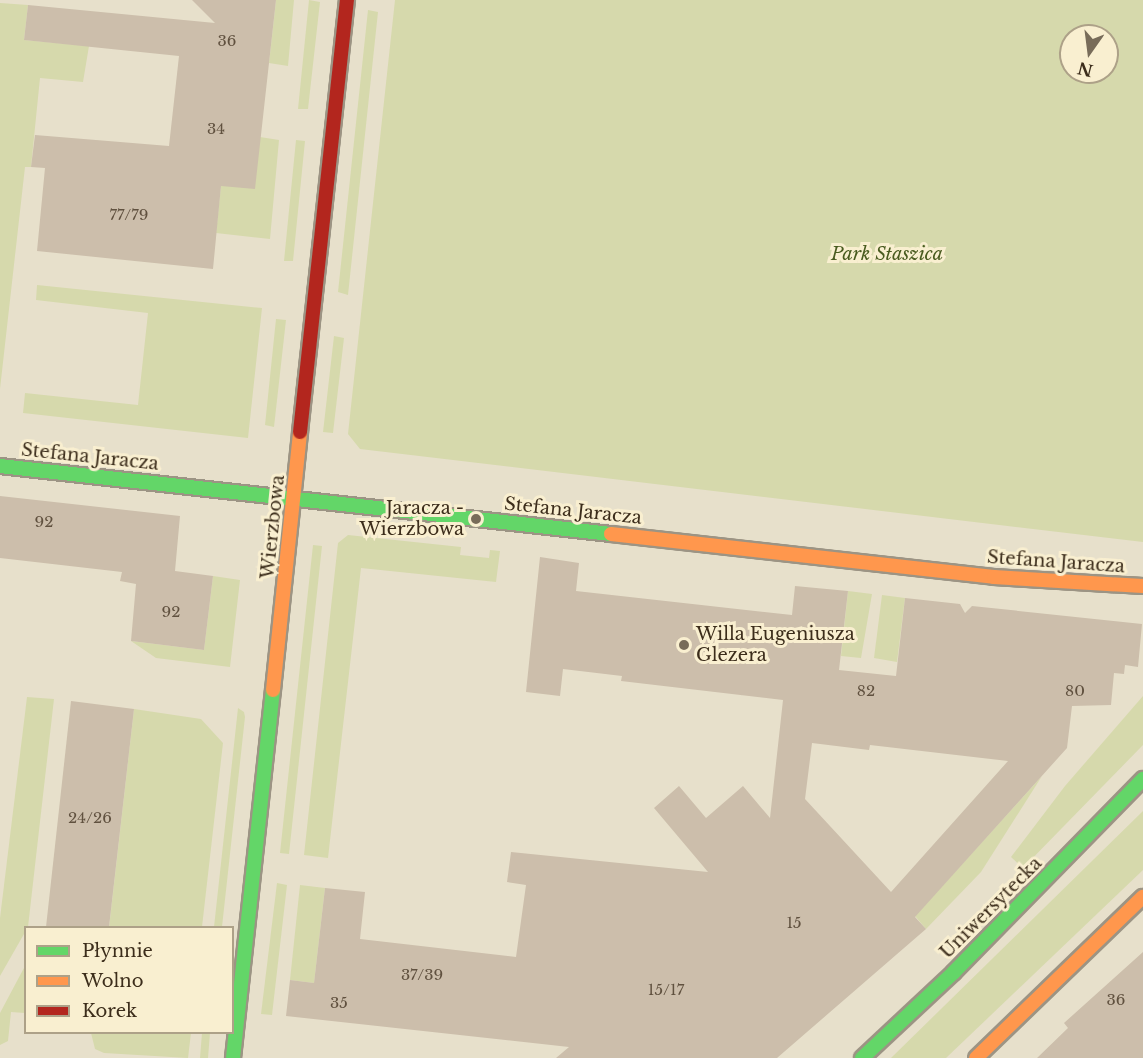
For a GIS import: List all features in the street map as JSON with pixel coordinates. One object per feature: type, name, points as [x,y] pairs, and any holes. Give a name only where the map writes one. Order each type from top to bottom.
[{"type":"street","name":"Wierzbowa","points":[[233,1058],[347,0]]},
{"type":"street","name":"Stefana Jaracza","points":[[0,466],[994,577],[1143,586]]},
{"type":"street","name":"Uniwersytecka","points":[[862,1058],[953,973],[1143,779]]},
{"type":"street","points":[[976,1058],[1143,897]]},
{"type":"green space","points":[[276,0],[294,0],[288,66],[269,63]]},
{"type":"green space","points":[[309,0],[320,2],[308,109],[298,109]]},
{"type":"green space","name":"Park Staszica","points":[[395,0],[1143,0],[1143,542],[360,449],[348,434]]},
{"type":"green space","points":[[0,3],[28,5],[24,40],[89,46],[83,82],[40,78],[31,167],[25,167],[0,389]]},
{"type":"green space","points":[[368,10],[378,12],[348,295],[338,292]]},
{"type":"green space","points":[[260,137],[279,140],[270,239],[216,233],[221,186]]},
{"type":"green space","points":[[296,140],[305,141],[293,261],[284,261]]},
{"type":"green space","points":[[37,285],[262,308],[248,438],[23,413],[25,393],[138,405],[148,313],[36,300]]},
{"type":"green space","points":[[276,319],[286,320],[274,427],[265,425]]},
{"type":"green space","points":[[334,336],[344,338],[333,433],[323,432]]},
{"type":"green space","points":[[348,535],[461,547],[460,555],[489,558],[490,550],[500,551],[496,582],[361,568],[328,858],[304,855],[338,543]]},
{"type":"green space","points":[[313,545],[322,546],[289,854],[280,853]]},
{"type":"green space","points":[[213,576],[240,580],[230,667],[156,658],[131,641],[204,650]]},
{"type":"green space","points":[[848,591],[872,594],[861,658],[841,656]]},
{"type":"green space","points":[[882,595],[905,598],[897,662],[874,658]]},
{"type":"green space","points":[[1143,696],[1143,745],[1023,868],[1011,857],[1065,786]]},
{"type":"green space","points":[[27,697],[54,699],[28,926],[24,926],[24,934],[0,976],[0,918]]},
{"type":"green space","points":[[238,708],[244,712],[245,717],[222,926],[214,926]]},
{"type":"green space","points":[[134,709],[201,719],[223,743],[202,926],[109,926]]},
{"type":"green space","points":[[1042,776],[981,872],[926,929],[915,916]]},
{"type":"green space","points":[[1143,811],[1143,870],[946,1058],[891,1058]]},
{"type":"green space","points":[[277,883],[287,885],[272,1015],[261,1014]]},
{"type":"green space","points":[[300,885],[325,888],[314,983],[290,980]]},
{"type":"green space","points":[[24,968],[24,1013],[11,1012],[8,1041],[0,1045],[0,1013]]},
{"type":"green space","points":[[91,1034],[191,1034],[188,1058],[104,1053],[95,1049]]},
{"type":"green space","points":[[202,1034],[210,1034],[208,1058],[200,1058]]},
{"type":"building","points":[[192,0],[276,0],[255,189],[221,186],[213,269],[37,251],[45,168],[31,167],[35,135],[169,146],[179,56],[24,40],[28,5],[215,23]]},
{"type":"building","points":[[0,496],[180,516],[175,571],[213,576],[204,650],[131,641],[136,584],[120,581],[122,572],[0,558]]},
{"type":"building","points":[[540,557],[579,563],[576,591],[792,615],[795,586],[848,591],[839,670],[896,676],[905,598],[960,604],[965,613],[972,606],[1142,624],[1138,667],[1125,665],[1124,674],[1114,673],[1111,705],[1072,706],[1067,748],[915,917],[926,929],[777,1058],[556,1058],[569,1047],[286,1016],[290,980],[314,983],[325,888],[365,892],[360,939],[516,957],[526,885],[507,882],[511,852],[708,872],[654,808],[679,786],[706,818],[743,786],[770,818],[783,700],[621,681],[622,676],[563,669],[560,696],[526,692]],"holes":[[[812,743],[869,750],[870,745],[1008,761],[891,892],[805,799]]]},
{"type":"building","points":[[71,701],[134,709],[109,926],[46,926]]},
{"type":"building","points":[[1143,952],[1143,1058],[1037,1058],[1068,1028],[1064,1023]]},
{"type":"traffic: fast","points":[[0,466],[611,534]]},
{"type":"traffic: fast","points":[[233,1058],[273,690]]},
{"type":"traffic: fast","points":[[862,1058],[953,973],[1143,779]]},
{"type":"traffic: slow","points":[[273,690],[300,432]]},
{"type":"traffic: slow","points":[[611,534],[994,577],[1143,586]]},
{"type":"traffic: slow","points":[[976,1058],[1143,897]]},
{"type":"traffic: jam","points":[[300,432],[347,0]]},
{"type":"place","name":"Jaracza - Wierzbowa","points":[[476,519]]},
{"type":"place","name":"Willa Eugeniusza Glezera","points":[[684,645]]}]
